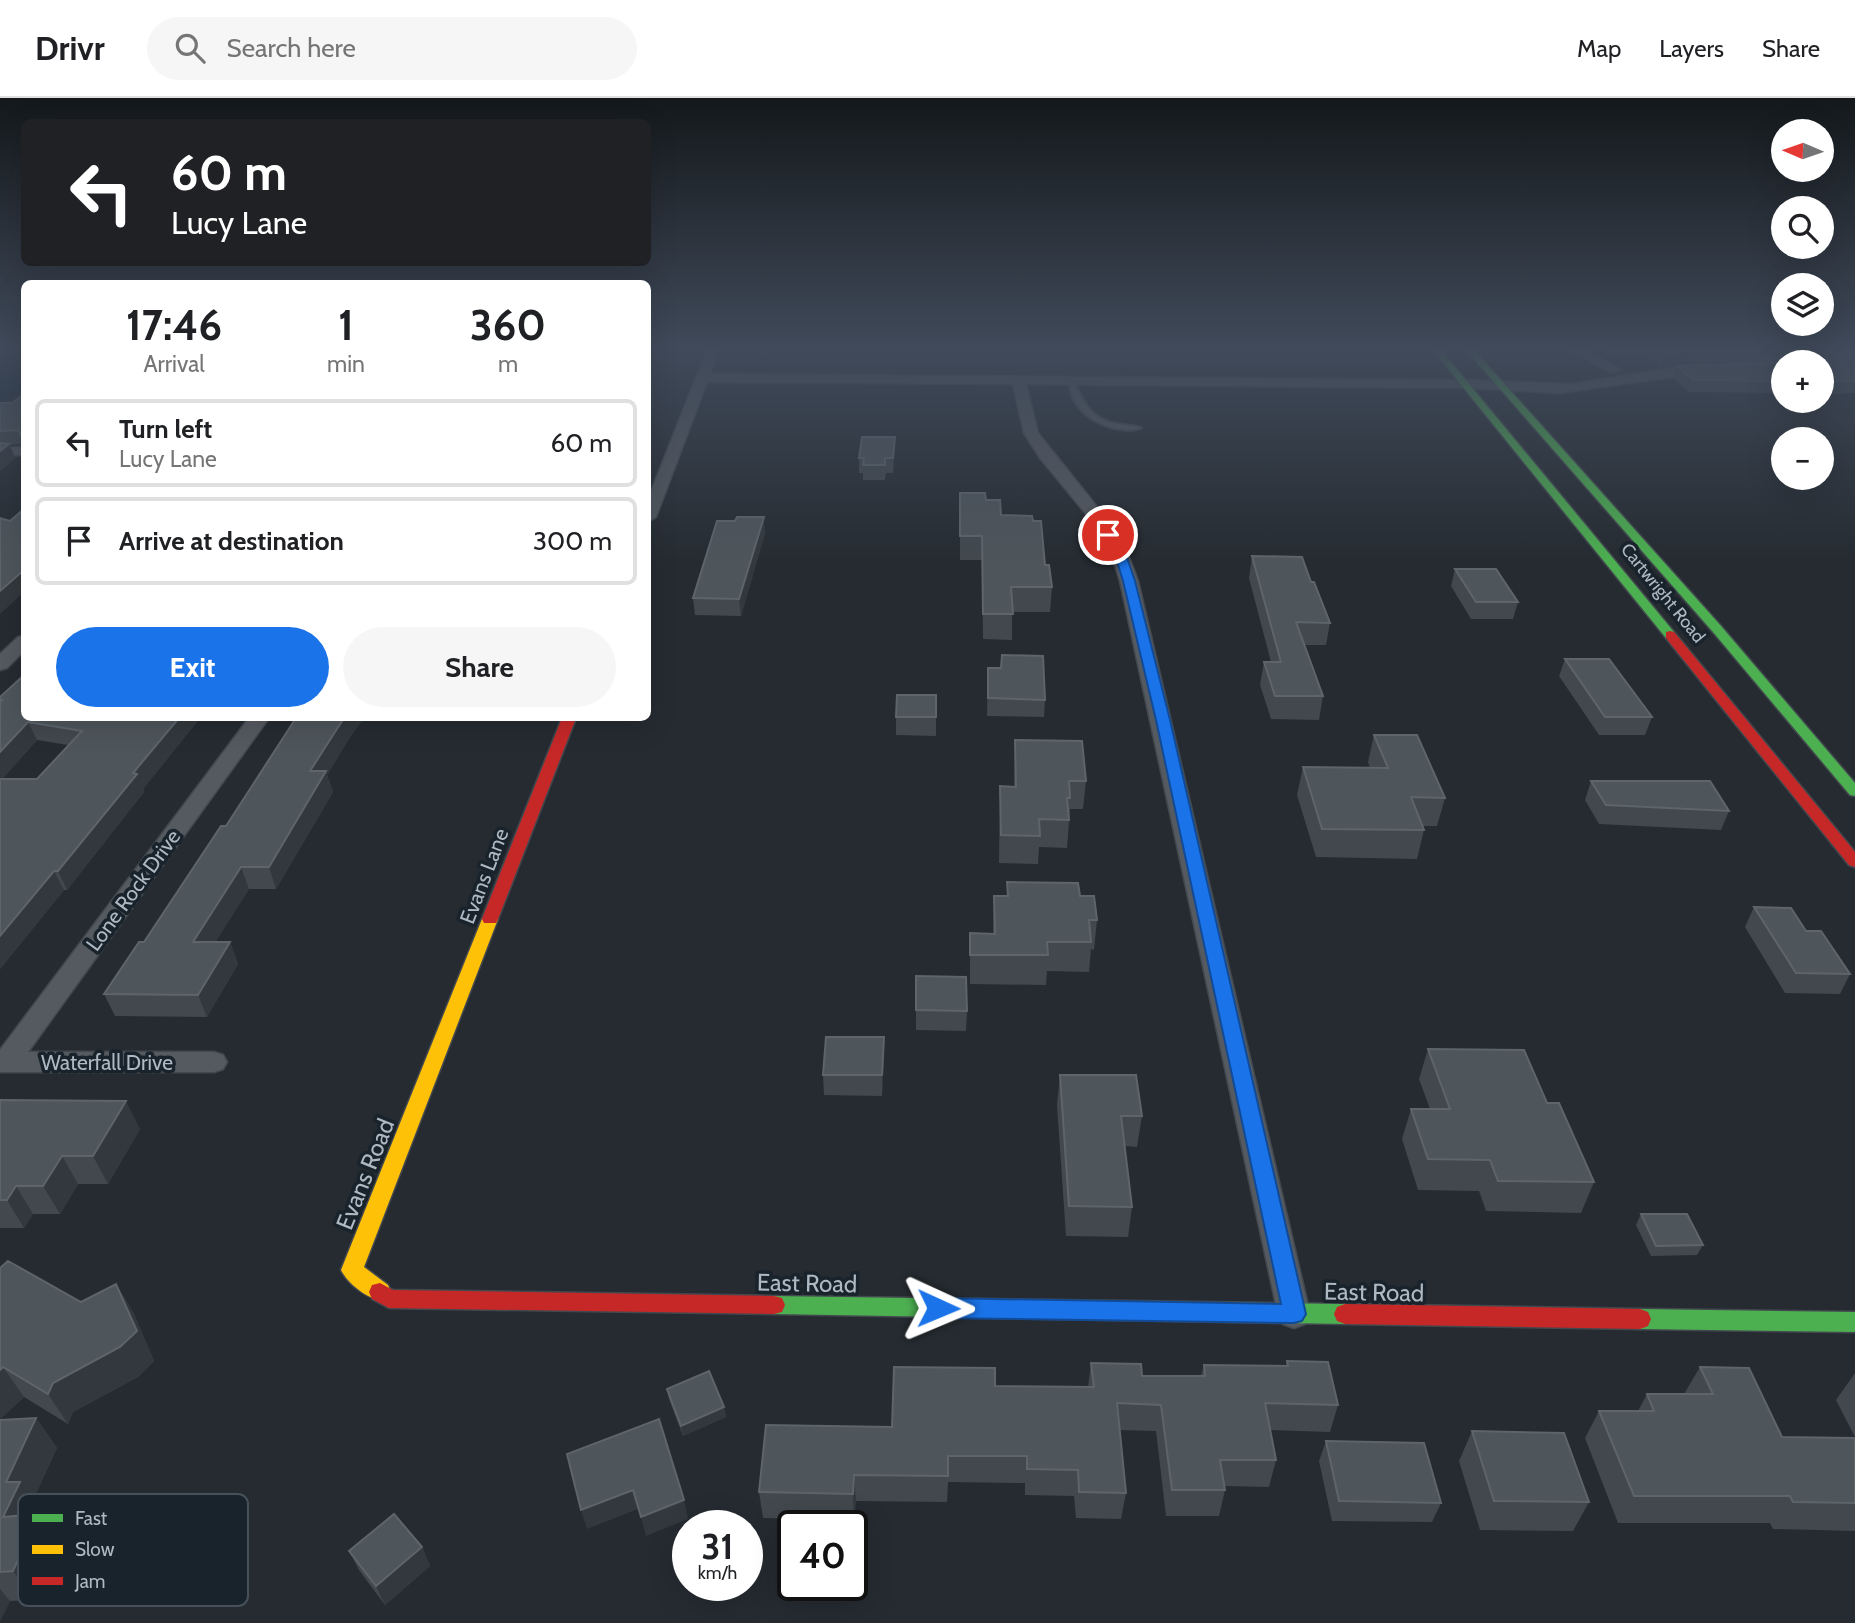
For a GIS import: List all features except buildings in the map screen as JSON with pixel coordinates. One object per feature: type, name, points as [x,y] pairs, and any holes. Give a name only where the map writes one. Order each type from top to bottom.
[{"type":"main road","name":"Cartwright Road","points":[[1498,421],[1855,862]]},
{"type":"main road","name":"Cartwright Road","points":[[1540,421],[1855,792]]},
{"type":"main road","points":[[1668,630],[1717,629]]},
{"type":"main road","name":"Evans Lane","points":[[438,1051],[568,721]]},
{"type":"main road","name":"Evans Road","points":[[389,1299],[352,1270],[438,1051]]},
{"type":"main road","name":"East Road","points":[[389,1299],[1855,1322]]},
{"type":"street","points":[[651,509],[685,421]]},
{"type":"street","points":[[1028,421],[1031,433],[1052,464],[1098,518],[1119,552],[1129,581],[1294,1314]]},
{"type":"street","points":[[0,452],[21,451]]},
{"type":"street","points":[[0,664],[21,644]]},
{"type":"street","name":"Lone Rock Drive","points":[[3,1062],[257,721]]},
{"type":"street","name":"Waterfall Drive","points":[[3,1062],[214,1062]]},
{"type":"lane","points":[[1101,421],[1114,428],[1137,428]]},
{"type":"traffic: fast","points":[[1495,421],[1670,635]]},
{"type":"traffic: fast","points":[[1533,421],[1717,629],[1855,792]]},
{"type":"traffic: fast","points":[[774,1305],[1345,1314]]},
{"type":"traffic: fast","points":[[1640,1319],[1855,1322]]},
{"type":"traffic: slow","points":[[380,1292],[352,1270],[490,919]]},
{"type":"traffic: jam","points":[[1670,635],[1855,862]]},
{"type":"traffic: jam","points":[[490,919],[568,721]]},
{"type":"traffic: jam","points":[[380,1292],[389,1299],[774,1305]]},
{"type":"traffic: jam","points":[[1345,1314],[1640,1319]]},
{"type":"route","points":[[938,1308],[1294,1314],[1163,720],[1129,581],[1119,552],[1108,535]]}]
